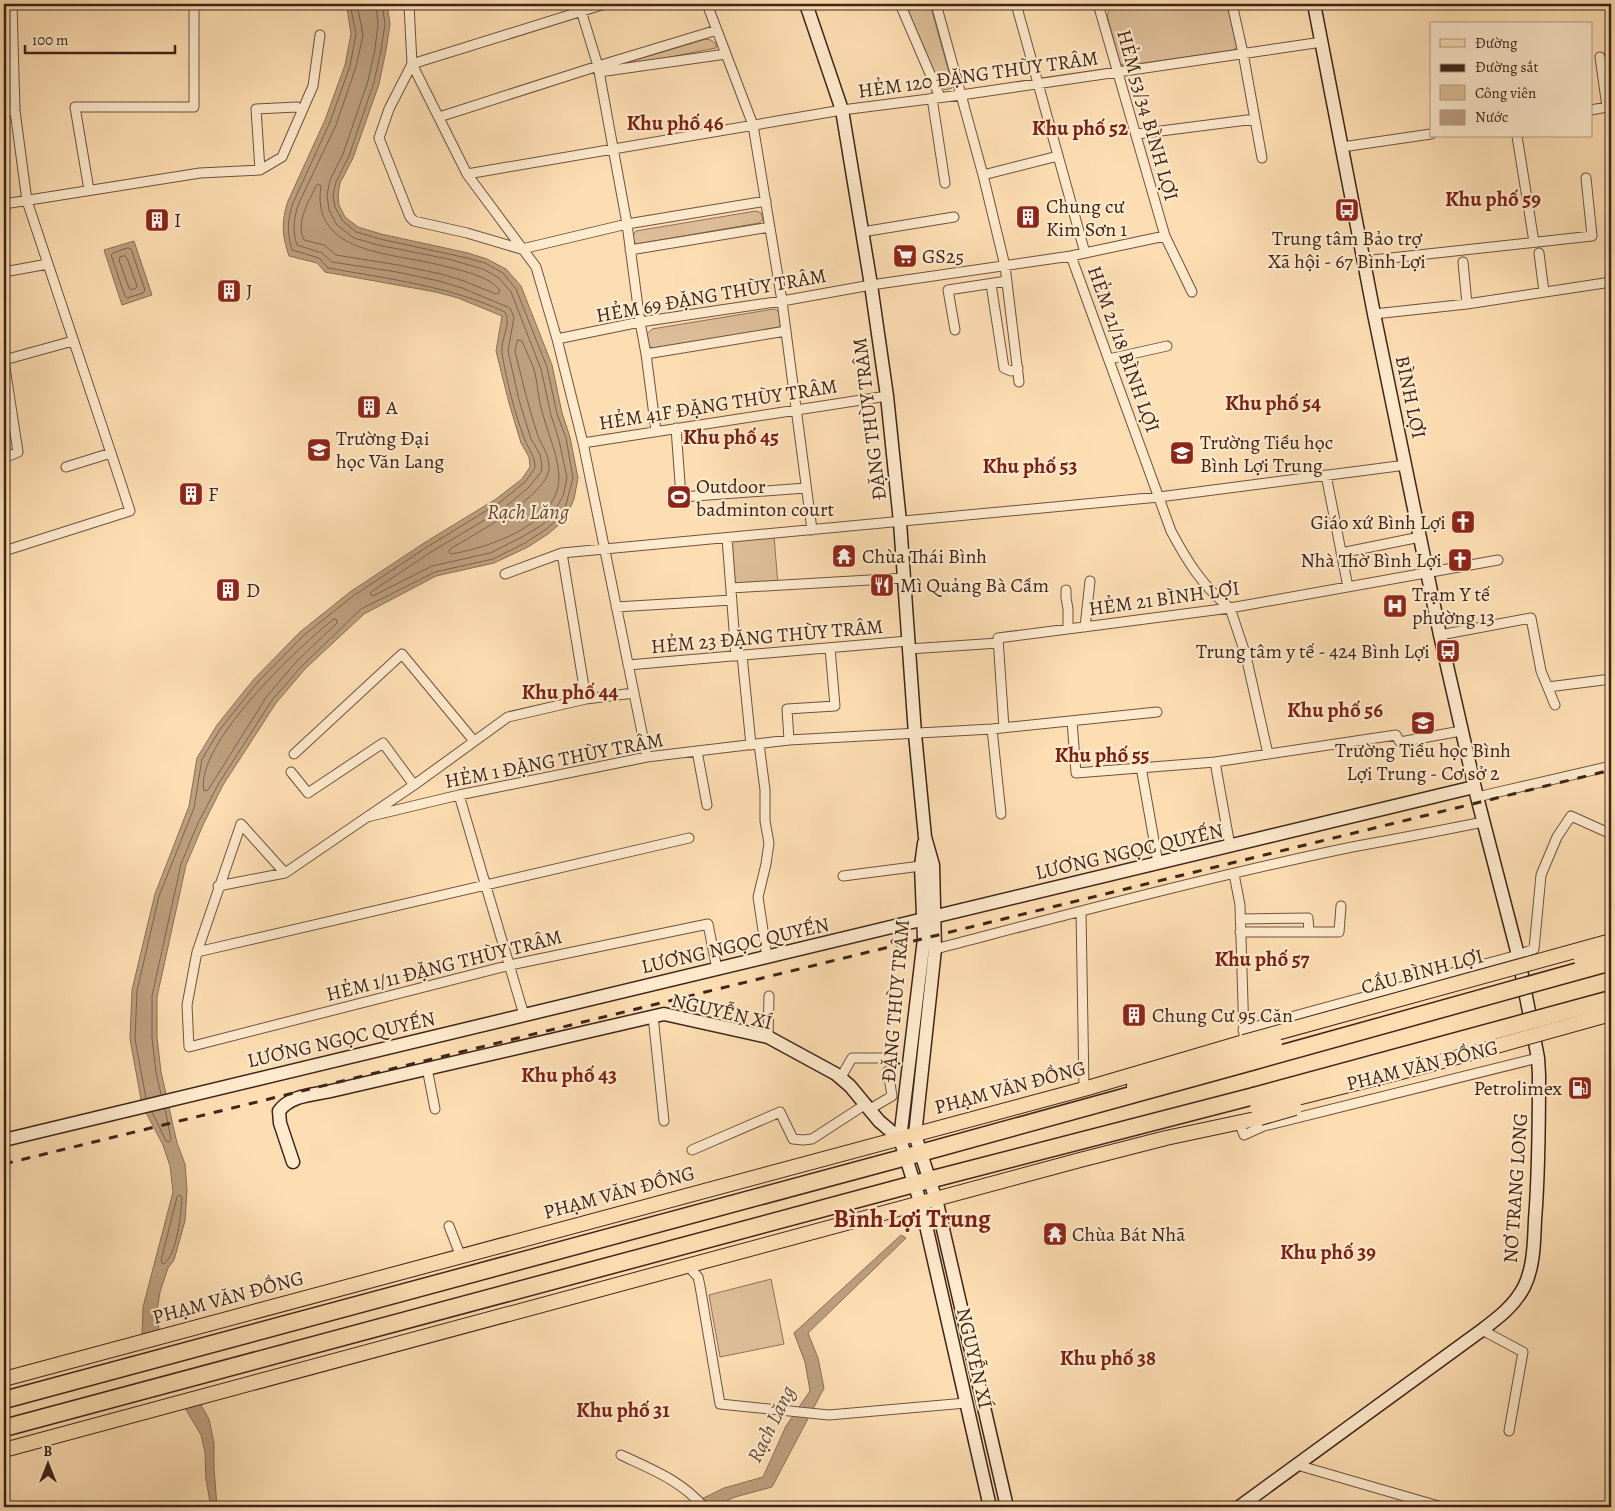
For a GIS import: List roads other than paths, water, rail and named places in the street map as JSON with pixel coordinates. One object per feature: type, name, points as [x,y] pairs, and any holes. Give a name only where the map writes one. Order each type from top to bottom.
[{"type":"highway","name":"CẦU BÌNH LỢI","points":[[1247,1046],[1611,962]]},
{"type":"highway","points":[[4,1428],[1061,1146],[1257,1107],[1611,999]]},
{"type":"highway","name":"PHẠM VĂN ĐỒNG","points":[[4,1400],[1086,1107],[1247,1046]]},
{"type":"main road","name":"CẦU BÌNH LỢI","points":[[1247,1046],[1611,941]]},
{"type":"main road","name":"CẦU BÌNH LỢI","points":[[1247,1046],[1348,1022],[1611,951]]},
{"type":"main road","points":[[1257,1107],[1421,1066],[1611,1014]]},
{"type":"main road","points":[[1257,1107],[1611,1021]]},
{"type":"main road","name":"PHẠM VĂN ĐỒNG","points":[[4,1379],[1247,1046]]},
{"type":"main road","points":[[1084,1089],[1086,1107]]},
{"type":"main road","name":"PHẠM VĂN ĐỒNG","points":[[4,1450],[1166,1138],[1241,1128],[1257,1107]]},
{"type":"main road","points":[[751,1228],[756,1248]]},
{"type":"street","points":[[4,551],[130,511],[27,201],[15,111],[12,4]]},
{"type":"street","points":[[89,190],[75,107],[194,107],[194,4]]},
{"type":"street","points":[[409,4],[412,64],[389,109],[379,138],[412,220],[467,232],[522,249],[627,224],[766,201]]},
{"type":"street","points":[[412,64],[580,7],[605,4]]},
{"type":"street","points":[[707,4],[753,125],[782,301],[812,530]]},
{"type":"street","name":"ĐẶNG THÙY TRÂM","points":[[806,4],[842,110],[871,285],[900,522],[915,734],[925,837],[933,865],[900,1138]]},
{"type":"street","points":[[900,4],[936,98],[945,183]]},
{"type":"street","points":[[936,4],[983,175],[1005,266],[1019,382]]},
{"type":"street","points":[[1016,4],[1085,253]]},
{"type":"street","name":"HẺM 53/34 BÌNH LỢI","points":[[1100,4],[1165,236],[1192,292]]},
{"type":"street","points":[[1232,4],[1262,158]]},
{"type":"street","name":"BÌNH LỢI","points":[[1314,4],[1374,314],[1427,573],[1476,792]]},
{"type":"street","points":[[580,7],[598,69],[627,224],[656,431]]},
{"type":"street","points":[[438,117],[598,69],[717,30]]},
{"type":"street","points":[[4,204],[200,173],[260,170],[282,157],[313,86],[320,35]]},
{"type":"street","name":"HẺM 120 ĐẶNG THÙY TRÂM","points":[[467,174],[842,110],[961,95],[1322,42]]},
{"type":"street","points":[[598,69],[726,54]]},
{"type":"street","points":[[1592,110],[1607,107],[1600,58]]},
{"type":"street","name":"HẺM 41F ĐẶNG THÙY TRÂM","points":[[412,64],[467,174],[536,267],[557,339],[583,443],[886,396]]},
{"type":"street","points":[[260,170],[256,109],[297,107]]},
{"type":"street","points":[[4,110],[15,111]]},
{"type":"street","points":[[1136,134],[1255,119]]},
{"type":"street","points":[[1342,147],[1430,134]]},
{"type":"street","points":[[1517,138],[1534,242]]},
{"type":"street","points":[[983,175],[1058,156]]},
{"type":"street","points":[[1364,261],[1592,236],[1586,178]]},
{"type":"street","points":[[862,232],[954,217]]},
{"type":"street","points":[[630,250],[770,226]]},
{"type":"street","name":"HẺM 69 ĐẶNG THÙY TRÂM","points":[[557,339],[640,322],[782,301],[871,285],[1071,256],[1165,236]]},
{"type":"street","points":[[1540,254],[1544,292]]},
{"type":"street","name":"HẺM 21/18 BÌNH LỢI","points":[[1071,256],[1171,531],[1188,563],[1213,595],[1230,608]]},
{"type":"street","points":[[1463,262],[1467,304]]},
{"type":"street","points":[[4,272],[48,264]]},
{"type":"street","points":[[955,330],[948,290],[1007,281]]},
{"type":"street","points":[[1374,314],[1467,304],[1611,282]]},
{"type":"street","points":[[991,284],[1004,368],[1011,371],[1018,368]]},
{"type":"street","points":[[646,354],[786,331]]},
{"type":"street","points":[[4,458],[18,452],[4,360],[73,341]]},
{"type":"street","points":[[1109,359],[1167,346]]},
{"type":"street","points":[[676,428],[681,497],[806,488]]},
{"type":"street","points":[[583,443],[647,757]]},
{"type":"street","points":[[66,467],[111,454]]},
{"type":"street","points":[[505,574],[562,553],[1159,497],[1406,465]]},
{"type":"street","points":[[1326,475],[1348,587]]},
{"type":"street","points":[[1341,553],[1420,537]]},
{"type":"street","points":[[727,538],[739,656],[765,790],[765,821],[769,843],[758,897],[767,957]]},
{"type":"street","points":[[562,553],[586,699]]},
{"type":"street","name":"HẺM 21 BÌNH LỢI","points":[[909,645],[998,643],[998,638],[1230,608],[1498,560]]},
{"type":"street","points":[[731,588],[904,578]]},
{"type":"street","points":[[1085,627],[1090,581]]},
{"type":"street","points":[[1066,590],[1068,629]]},
{"type":"street","points":[[616,607],[732,600]]},
{"type":"street","points":[[1230,608],[1246,656],[1268,754]]},
{"type":"street","points":[[1440,635],[1531,618],[1541,671],[1555,705]]},
{"type":"street","points":[[998,643],[1004,728]]},
{"type":"street","name":"HẺM 23 ĐẶNG THÙY TRÂM","points":[[628,665],[830,648],[909,645]]},
{"type":"street","points":[[789,740],[787,710],[835,706],[830,648]]},
{"type":"street","points":[[294,754],[402,654],[474,740]]},
{"type":"street","points":[[1548,687],[1611,679]]},
{"type":"street","points":[[367,816],[414,785],[508,717],[586,699],[634,693]]},
{"type":"street","name":"HẺM 1 ĐẶNG THÙY TRÂM","points":[[218,886],[285,873],[367,816],[459,795],[647,757],[789,740],[992,729],[1157,712]]},
{"type":"street","points":[[1072,721],[1076,773],[1215,762],[1396,735],[1400,742],[1461,731]]},
{"type":"street","points":[[992,729],[1001,814]]},
{"type":"street","points":[[291,772],[308,793],[383,743],[414,785]]},
{"type":"street","points":[[697,751],[707,805]]},
{"type":"street","points":[[1215,762],[1230,846]]},
{"type":"street","points":[[1476,792],[1611,766]]},
{"type":"street","points":[[1141,768],[1158,863]]},
{"type":"street","name":"NƠ TRANG LONG","points":[[1238,1507],[1503,1314],[1519,1296],[1525,1285],[1532,1257],[1538,1180],[1538,1058],[1518,955],[1476,792]]},
{"type":"street","name":"LƯƠNG NGỌC QUYẾN","points":[[4,1140],[1158,863],[1476,792]]},
{"type":"street","points":[[459,795],[524,1015]]},
{"type":"street","points":[[1518,955],[1534,949],[1542,875],[1557,837],[1571,816],[1611,834]]},
{"type":"street","points":[[935,949],[1234,874],[1483,822]]},
{"type":"street","points":[[197,952],[218,886],[241,824],[285,873]]},
{"type":"street","name":"ĐẶNG THÙY TRÂM","points":[[915,1134],[935,949],[928,918],[921,866],[925,837]]},
{"type":"street","points":[[197,952],[689,838]]},
{"type":"street","points":[[843,876],[921,866]]},
{"type":"street","points":[[1234,874],[1240,905],[1247,1046]]},
{"type":"street","points":[[1240,932],[1339,932],[1341,906]]},
{"type":"street","points":[[1081,911],[1084,1089]]},
{"type":"street","points":[[1240,919],[1308,918],[1309,932]]},
{"type":"street","name":"HẺM 1/11 ĐẶNG THÙY TRÂM","points":[[197,952],[187,1005],[189,1047],[510,965],[708,924],[717,969]]},
{"type":"street","name":"PHẠM VĂN ĐỒNG","points":[[1247,1046],[1518,955]]},
{"type":"street","points":[[768,1038],[769,996]]},
{"type":"street","name":"NGUYỄN XÍ","points":[[293,1162],[280,1123],[279,1111],[283,1106],[298,1097],[664,1014],[768,1038],[841,1077],[879,1120],[900,1138],[913,1155],[922,1182],[935,1200],[1007,1507]]},
{"type":"street","points":[[653,1016],[664,1121]]},
{"type":"street","points":[[841,1077],[852,1058],[886,1058]]},
{"type":"street","name":"PHẠM VĂN ĐỒNG","points":[[1241,1128],[1264,1126],[1538,1058]]},
{"type":"street","points":[[427,1068],[435,1109]]},
{"type":"street","points":[[692,1150],[780,1112],[793,1138],[812,1139],[868,1107],[892,1096],[888,1071]]},
{"type":"street","name":"NGUYỄN XÍ","points":[[913,1155],[915,1134]]},
{"type":"street","name":"NGUYỄN XÍ","points":[[922,1182],[920,1204],[990,1507]]},
{"type":"street","points":[[449,1226],[461,1256]]},
{"type":"street","points":[[688,1266],[698,1278],[700,1286],[720,1404],[829,1415],[966,1402]]},
{"type":"street","points":[[1482,1330],[1522,1352],[1509,1431]]},
{"type":"street","points":[[621,1455],[679,1483],[694,1495],[704,1507]]},
{"type":"street","points":[[1297,1465],[1442,1507]]},
{"type":"water","name":"Rạch Lăng","points":[[344,4],[387,4],[390,24],[379,84],[353,158],[340,183],[339,205],[345,217],[358,227],[487,259],[506,269],[521,286],[552,365],[578,478],[574,499],[569,511],[561,523],[548,534],[528,547],[494,563],[436,576],[364,614],[305,669],[276,703],[223,785],[186,865],[157,997],[157,1037],[161,1072],[177,1143],[185,1164],[187,1190],[185,1221],[174,1260],[168,1268],[160,1292],[157,1311],[159,1331],[209,1419],[214,1443],[217,1507],[211,1507],[206,1480],[205,1452],[201,1435],[142,1336],[143,1307],[173,1192],[170,1166],[163,1145],[142,1105],[130,1039],[132,990],[155,894],[189,806],[197,758],[217,725],[254,679],[300,632],[350,592],[424,543],[496,499],[522,479],[530,467],[529,457],[521,443],[509,403],[496,351],[502,316],[458,298],[436,292],[325,272],[317,263],[289,256],[283,228],[288,201],[325,120],[345,65],[351,34],[347,8]]},
{"type":"water","points":[[134,241],[152,295],[122,305],[104,250]]},
{"type":"water","points":[[901,1235],[906,1238],[808,1333],[818,1358],[824,1388],[772,1487],[735,1497],[713,1507],[685,1507],[724,1488],[763,1477],[786,1426],[810,1391],[805,1362],[794,1333]]},
{"type":"railway","points":[[4,1164],[1611,770]]},
{"type":"place","name":"Trung tâm Bảo trợ Xã hội - 67 Bình Lợi","points":[[1347,210]]},
{"type":"place","name":"Chung cư Kim Sơn 1","points":[[1028,217]]},
{"type":"place","name":"I","points":[[157,220]]},
{"type":"place","name":"GS25","points":[[905,256]]},
{"type":"place","name":"J","points":[[229,291]]},
{"type":"place","name":"A","points":[[369,407]]},
{"type":"place","name":"Trường Đại học Văn Lang","points":[[319,450]]},
{"type":"place","name":"Trường Tiểu học Bình Lợi Trung","points":[[1182,453]]},
{"type":"place","name":"F","points":[[191,494]]},
{"type":"place","name":"Outdoor badminton court","points":[[679,497]]},
{"type":"place","name":"Giáo xứ Bình Lợi","points":[[1463,522]]},
{"type":"place","name":"Chùa Thái Bình","points":[[844,556]]},
{"type":"place","name":"Nhà Thờ Bình Lợi","points":[[1460,560]]},
{"type":"place","name":"Mì Quảng Bà Cẩm","points":[[882,585]]},
{"type":"place","name":"D","points":[[228,590]]},
{"type":"place","name":"Trạm Y tế phường 13","points":[[1395,606]]},
{"type":"place","name":"Trung tâm y tế - 424 Bình Lợi","points":[[1448,651]]},
{"type":"place","name":"Trường Tiểu học Bình Lợi Trung - Cơ sở 2","points":[[1423,723]]},
{"type":"place","name":"Chung Cư 95 Căn","points":[[1134,1015]]},
{"type":"place","name":"Petrolimex","points":[[1580,1088]]},
{"type":"place","name":"Chùa Bát Nhã","points":[[1055,1234]]},
{"type":"district","name":"Khu phố 46","points":[[675,123]]},
{"type":"district","name":"Khu phố 52","points":[[1080,128]]},
{"type":"district","name":"Khu phố 59","points":[[1493,199]]},
{"type":"district","name":"Khu phố 54","points":[[1273,403]]},
{"type":"district","name":"Khu phố 45","points":[[731,437]]},
{"type":"district","name":"Khu phố 53","points":[[1030,466]]},
{"type":"district","name":"Khu phố 44","points":[[570,692]]},
{"type":"district","name":"Khu phố 56","points":[[1335,710]]},
{"type":"district","name":"Khu phố 55","points":[[1102,755]]},
{"type":"district","name":"Khu phố 57","points":[[1262,959]]},
{"type":"district","name":"Khu phố 43","points":[[569,1075]]},
{"type":"district","name":"Bình Lợi Trung","points":[[912,1218]]},
{"type":"district","name":"Khu phố 39","points":[[1328,1252]]},
{"type":"district","name":"Khu phố 38","points":[[1108,1358]]},
{"type":"district","name":"Khu phố 31","points":[[623,1410]]}]
